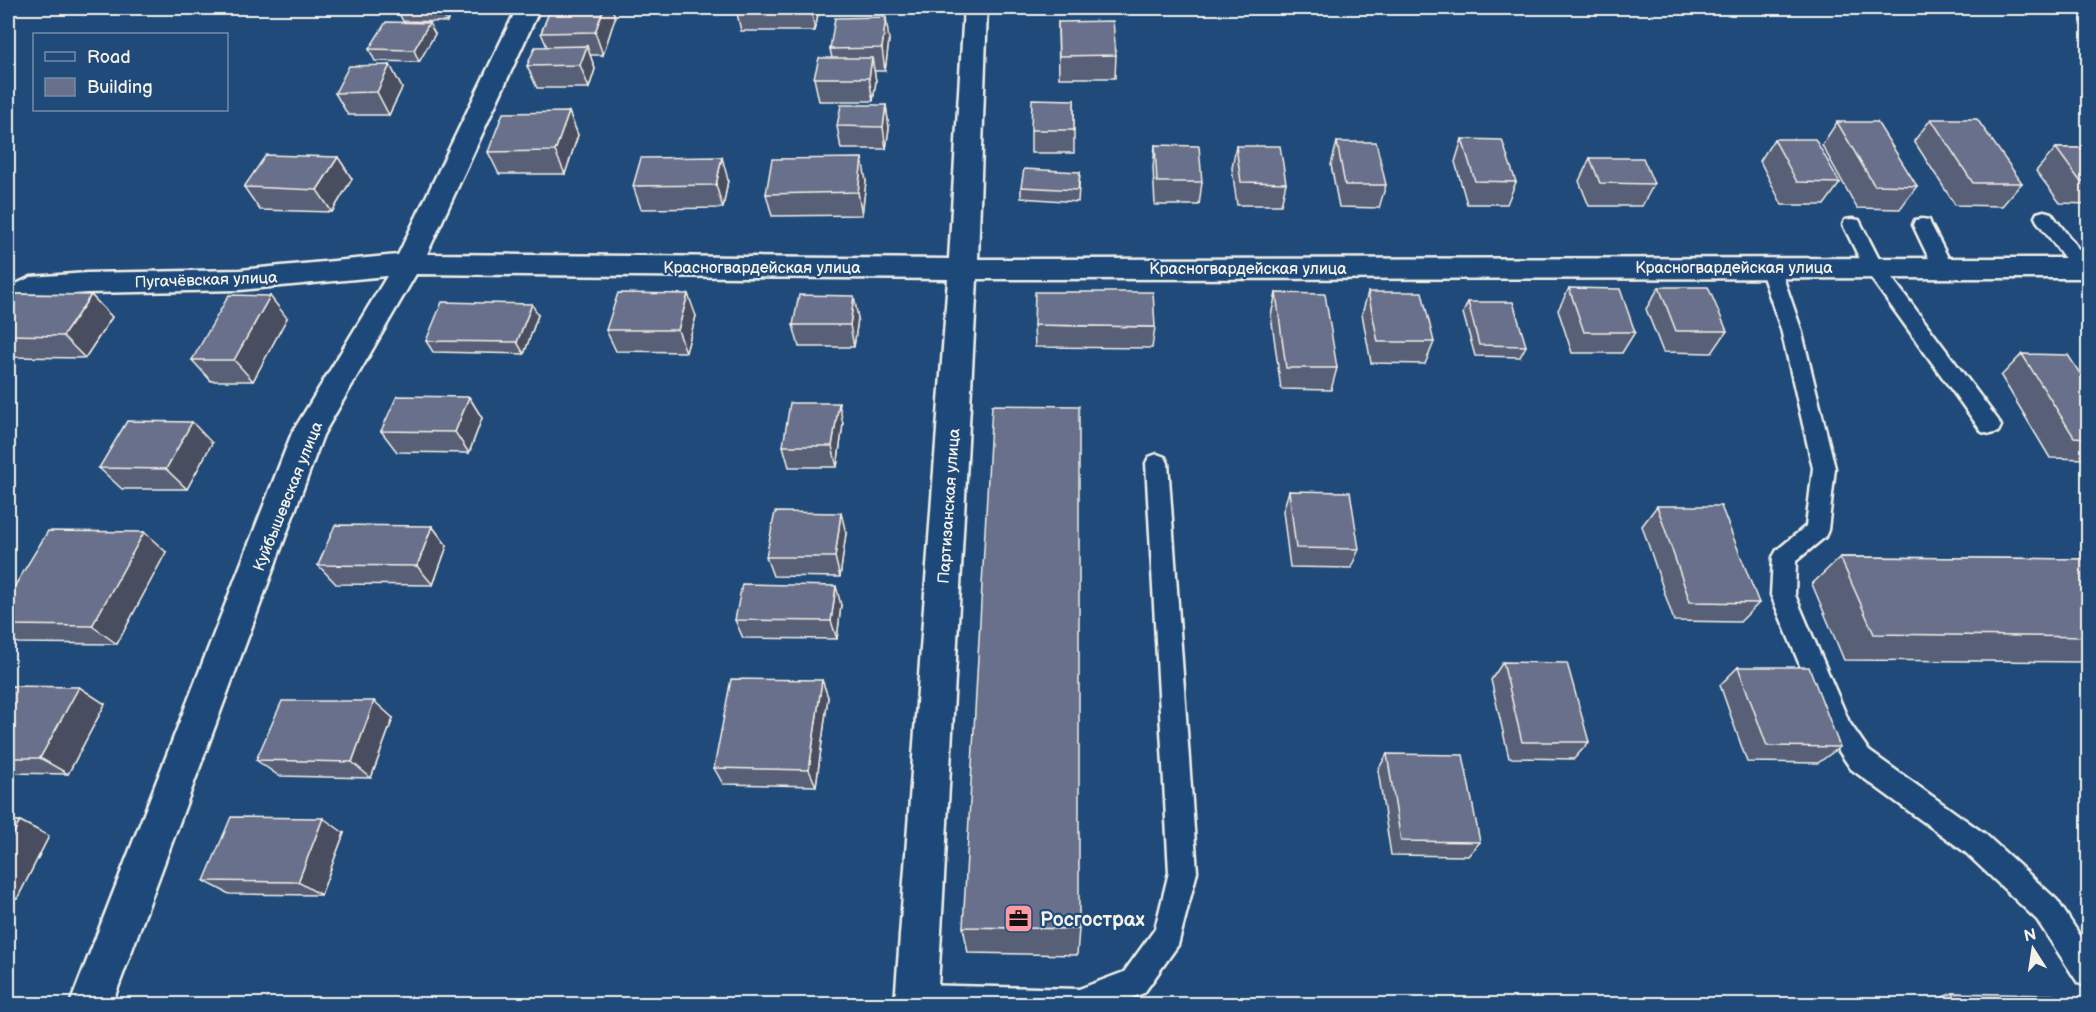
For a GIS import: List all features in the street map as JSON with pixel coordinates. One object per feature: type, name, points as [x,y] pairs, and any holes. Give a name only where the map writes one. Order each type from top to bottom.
[{"type":"street","name":"Куйбышевская улица","points":[[90,1005],[308,433],[408,264],[528,8]]},
{"type":"street","name":"Партизанская улица","points":[[916,1002],[963,269],[976,8]]},
{"type":"street","name":"Красногвардейская улица","points":[[408,264],[963,269],[2085,267]]},
{"type":"street","name":"Пугачёвская улица","points":[[8,301],[31,287],[87,283],[240,280],[408,264]]},
{"type":"lane","points":[[2044,217],[2085,267]]},
{"type":"lane","points":[[1852,225],[1873,266],[1990,426]]},
{"type":"lane","points":[[1922,225],[1944,269]]},
{"type":"lane","points":[[1770,268],[1791,329],[1824,468],[1816,530],[1785,557],[1783,595],[1839,730],[1860,760],[1975,843],[2047,910],[2088,973]]},
{"type":"lane","points":[[916,1002],[1079,1004],[1134,983],[1168,935],[1183,872],[1157,463]]},
{"type":"building","points":[[551,8],[604,8],[595,32],[541,33]]},
{"type":"building","points":[[736,8],[811,8],[736,9]]},
{"type":"building","points":[[886,17],[882,48],[830,49],[835,18]]},
{"type":"building","points":[[1113,21],[1116,55],[1059,56],[1058,22]]},
{"type":"building","points":[[386,22],[429,23],[414,50],[369,49]]},
{"type":"building","points":[[587,46],[580,65],[527,66],[535,47]]},
{"type":"building","points":[[819,58],[872,58],[869,78],[814,78]]},
{"type":"building","points":[[390,65],[377,92],[335,93],[349,66]]},
{"type":"building","points":[[1032,99],[1074,100],[1074,130],[1031,130]]},
{"type":"building","points":[[841,105],[886,105],[883,127],[837,126]]},
{"type":"building","points":[[569,112],[555,151],[488,152],[503,113]]},
{"type":"building","points":[[1931,119],[1977,119],[2022,183],[1973,183]]},
{"type":"building","points":[[1837,122],[1877,122],[1917,186],[1874,185]]},
{"type":"building","points":[[1462,139],[1502,140],[1516,182],[1475,181]]},
{"type":"building","points":[[1774,139],[1815,139],[1840,183],[1797,182]]},
{"type":"building","points":[[1337,142],[1376,142],[1386,185],[1345,185]]},
{"type":"building","points":[[1155,145],[1199,146],[1202,182],[1157,182]]},
{"type":"building","points":[[1236,146],[1280,146],[1286,183],[1241,182]]},
{"type":"building","points":[[2056,148],[2088,148],[2088,181],[2080,181]]},
{"type":"building","points":[[266,155],[338,157],[317,190],[244,187]]},
{"type":"building","points":[[722,157],[716,185],[633,186],[641,158]]},
{"type":"building","points":[[862,158],[858,192],[766,194],[772,159]]},
{"type":"building","points":[[1590,158],[1643,158],[1654,184],[1600,183]]},
{"type":"building","points":[[1024,169],[1080,172],[1078,190],[1021,187]]},
{"type":"building","points":[[1659,287],[1708,287],[1727,331],[1676,331]]},
{"type":"building","points":[[1569,288],[1620,289],[1635,332],[1584,332]]},
{"type":"building","points":[[1035,292],[1153,292],[1155,327],[1034,325]]},
{"type":"building","points":[[1368,292],[1422,292],[1434,342],[1378,342]]},
{"type":"building","points":[[618,293],[688,294],[678,330],[606,330]]},
{"type":"building","points":[[1276,293],[1325,294],[1337,368],[1286,368]]},
{"type":"building","points":[[8,294],[91,295],[63,336],[8,335]]},
{"type":"building","points":[[229,295],[270,296],[234,360],[192,360]]},
{"type":"building","points":[[799,295],[854,296],[850,325],[793,325]]},
{"type":"building","points":[[442,302],[532,304],[517,342],[426,341]]},
{"type":"building","points":[[1468,302],[1513,302],[1526,346],[1479,345]]},
{"type":"building","points":[[2022,354],[2068,355],[2088,386],[2088,438],[2074,437]]},
{"type":"building","points":[[397,396],[469,397],[455,432],[381,431]]},
{"type":"building","points":[[790,403],[839,403],[832,446],[783,446]]},
{"type":"building","points":[[992,405],[1079,406],[1079,929],[963,927]]},
{"type":"building","points":[[127,421],[192,422],[166,469],[99,468]]},
{"type":"building","points":[[1289,491],[1350,492],[1359,549],[1296,548]]},
{"type":"building","points":[[1657,506],[1721,506],[1759,603],[1690,602]]},
{"type":"building","points":[[775,512],[841,513],[835,557],[766,557]]},
{"type":"building","points":[[335,525],[432,526],[417,566],[318,565]]},
{"type":"building","points":[[48,531],[144,532],[92,626],[8,625],[8,597]]},
{"type":"building","points":[[1840,557],[2088,559],[2088,637],[1874,634]]},
{"type":"building","points":[[742,584],[836,586],[831,621],[735,620]]},
{"type":"building","points":[[1503,662],[1567,663],[1589,742],[1522,742]]},
{"type":"building","points":[[1738,667],[1809,667],[1840,747],[1767,746]]},
{"type":"building","points":[[731,679],[822,680],[809,770],[714,768]]},
{"type":"building","points":[[10,686],[79,687],[40,758],[8,758],[8,691]]},
{"type":"building","points":[[282,701],[374,701],[352,762],[256,760]]},
{"type":"building","points":[[1387,754],[1463,755],[1480,842],[1401,841]]},
{"type":"building","points":[[231,817],[323,818],[298,882],[204,881]]},
{"type":"building","points":[[8,821],[20,821],[8,844]]},
{"type":"building","points":[[1953,993],[2053,995],[2057,1005],[1958,1005]]},
{"type":"place","name":"Росгострах","points":[[1019,919]]}]
